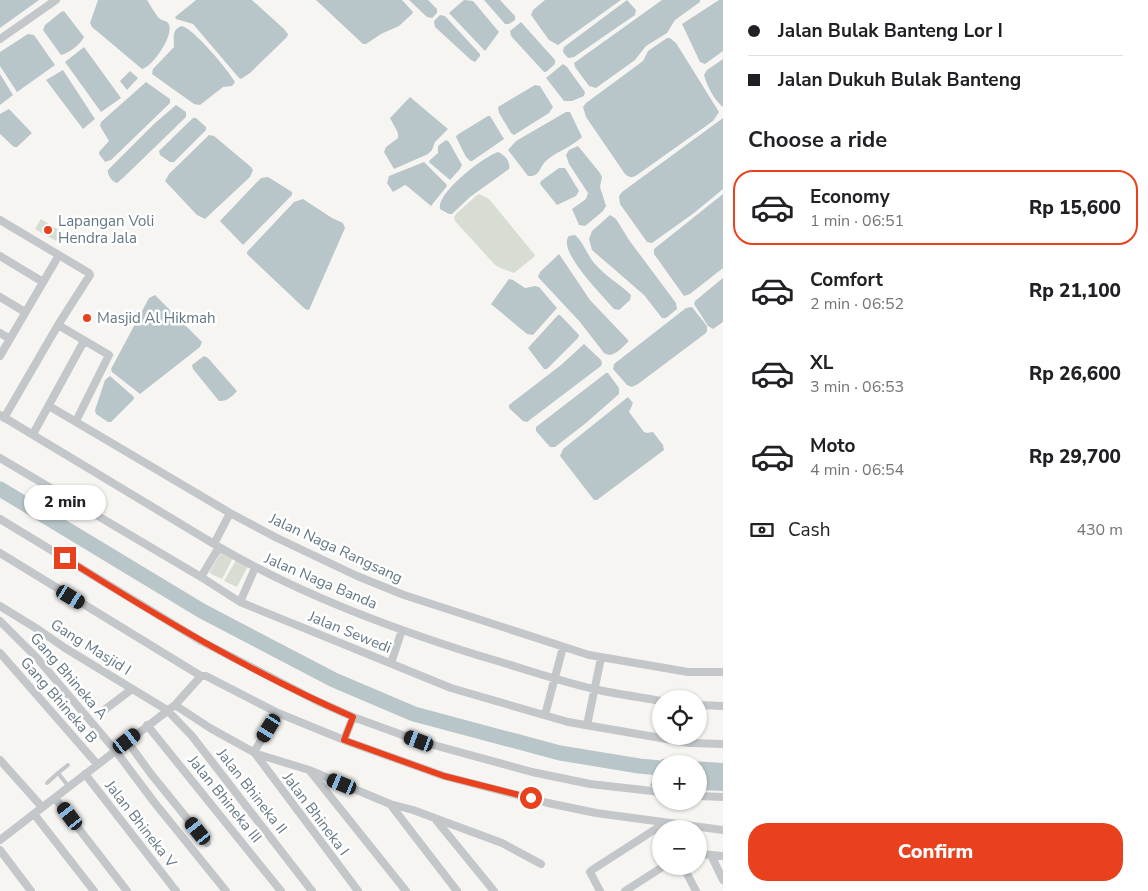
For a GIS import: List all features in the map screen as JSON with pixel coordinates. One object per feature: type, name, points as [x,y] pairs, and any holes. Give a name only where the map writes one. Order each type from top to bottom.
[{"type":"street","points":[[0,39],[56,0]]},
{"type":"street","points":[[0,220],[90,275],[2,416]]},
{"type":"street","points":[[0,356],[59,255]]},
{"type":"street","points":[[0,256],[43,282]]},
{"type":"street","points":[[0,297],[25,312]]},
{"type":"street","points":[[58,325],[109,355],[76,422]]},
{"type":"street","points":[[0,333],[10,339]]},
{"type":"street","points":[[33,434],[84,341]]},
{"type":"street","name":"Jalan Naga Rangsang","points":[[48,406],[230,513],[277,538],[357,576],[404,595],[601,658],[688,672],[723,672]]},
{"type":"street","name":"Jalan Naga Banda","points":[[2,416],[216,546],[255,568],[312,594],[402,630],[555,678],[595,689],[652,699]]},
{"type":"street","name":"Jalan Sewedi","points":[[0,458],[240,602],[451,688],[545,716],[587,725],[652,734]]},
{"type":"street","points":[[201,577],[230,513]]},
{"type":"street","points":[[0,519],[201,641],[317,701],[353,717],[419,741],[532,772],[590,784],[652,791]]},
{"type":"street","points":[[0,553],[201,676],[206,676],[278,713],[344,740],[444,776],[539,800],[652,824]]},
{"type":"street","points":[[240,602],[255,568]]},
{"type":"street","name":"Gang Masjid I","points":[[0,606],[167,710]]},
{"type":"street","name":"Gang Bhineka A","points":[[0,622],[37,658],[115,750],[154,802],[226,891]]},
{"type":"street","points":[[390,664],[402,630]]},
{"type":"street","points":[[545,716],[563,647]]},
{"type":"street","name":"Gang Bhineka B","points":[[0,653],[97,764]]},
{"type":"street","points":[[587,725],[601,658]]},
{"type":"street","points":[[1,837],[55,798],[175,704],[201,676]]},
{"type":"street","points":[[103,711],[132,689]]},
{"type":"street","name":"Jalan Bhineka I","points":[[175,704],[210,728],[254,752],[309,770],[390,804],[413,810],[502,843],[541,864]]},
{"type":"street","points":[[707,705],[723,706]]},
{"type":"street","name":"Jalan Bhineka II","points":[[167,710],[192,736],[312,891]]},
{"type":"street","points":[[254,752],[278,713]]},
{"type":"street","points":[[344,740],[353,717]]},
{"type":"street","name":"Jalan Bhineka III","points":[[147,725],[281,891]]},
{"type":"street","points":[[127,741],[151,774],[207,842]]},
{"type":"street","name":"Jalan Sewedi","points":[[707,741],[723,744]]},
{"type":"street","name":"Jalan Bhineka I","points":[[254,752],[358,891]]},
{"type":"street","points":[[0,760],[42,807]]},
{"type":"street","points":[[309,770],[406,891]]},
{"type":"street","name":"Jalan Bhineka V","points":[[85,774],[176,891]]},
{"type":"street","points":[[707,796],[723,797]]},
{"type":"street","points":[[55,798],[127,891]]},
{"type":"street","points":[[390,804],[457,891]]},
{"type":"street","points":[[34,814],[94,891]]},
{"type":"street","points":[[434,818],[494,891]]},
{"type":"street","points":[[707,829],[723,830]]},
{"type":"street","points":[[600,891],[590,872],[652,833]]},
{"type":"street","points":[[0,850],[30,891]]},
{"type":"street","points":[[707,855],[723,856]]},
{"type":"street","points":[[711,855],[723,880]]},
{"type":"street","points":[[625,891],[652,874]]},
{"type":"street","points":[[686,875],[692,890]]},
{"type":"lane","points":[[47,783],[68,765]]},
{"type":"lane","points":[[58,773],[69,787]]},
{"type":"shaded area","points":[[0,0],[39,0],[0,28]]},
{"type":"shaded area","points":[[98,0],[147,0],[159,18],[168,23],[170,28],[166,41],[157,56],[147,67],[142,69],[92,27],[90,23]]},
{"type":"shaded area","points":[[196,0],[252,0],[284,29],[288,34],[287,37],[250,73],[241,79],[193,24],[176,19],[175,17]]},
{"type":"shaded area","points":[[316,0],[402,0],[413,12],[399,26],[363,44]]},
{"type":"shaded area","points":[[409,0],[428,0],[437,9],[437,13],[432,18],[427,17]]},
{"type":"shaded area","points":[[464,0],[473,1],[499,32],[485,51],[449,13]]},
{"type":"shaded area","points":[[484,0],[500,0],[515,16],[515,20],[505,24]]},
{"type":"shaded area","points":[[545,0],[621,0],[558,45],[549,40],[531,15],[533,10]]},
{"type":"shaded area","points":[[627,0],[636,10],[635,15],[574,57],[568,58],[563,52],[564,47]]},
{"type":"shaded area","points":[[662,0],[700,0],[700,2],[675,20],[667,33],[646,46],[635,60],[596,88],[589,86],[574,63]]},
{"type":"shaded area","points":[[719,0],[723,0],[723,51],[705,64],[700,62],[682,24]]},
{"type":"shaded area","points":[[64,11],[84,37],[74,48],[61,55],[43,30],[45,25]]},
{"type":"shaded area","points":[[440,15],[445,16],[480,54],[475,62],[435,27],[434,21]]},
{"type":"shaded area","points":[[521,22],[555,60],[555,64],[546,72],[511,36],[510,31]]},
{"type":"shaded area","points":[[182,26],[202,42],[235,82],[232,86],[223,87],[200,105],[194,104],[152,74],[153,69],[174,47],[176,29]]},
{"type":"shaded area","points":[[28,34],[34,35],[55,65],[17,92],[0,66],[0,52]]},
{"type":"shaded area","points":[[667,38],[676,43],[719,112],[713,121],[637,175],[630,177],[625,174],[586,117],[583,107],[643,61],[648,51]]},
{"type":"shaded area","points":[[84,47],[121,98],[101,112],[65,62]]},
{"type":"shaded area","points":[[723,59],[723,107],[711,92],[704,75],[707,70]]},
{"type":"shaded area","points":[[563,64],[585,92],[584,96],[572,101],[564,101],[546,78]]},
{"type":"shaded area","points":[[63,70],[95,119],[83,129],[46,80]]},
{"type":"shaded area","points":[[130,71],[138,78],[127,90],[120,81]]},
{"type":"shaded area","points":[[0,74],[13,95],[0,105]]},
{"type":"shaded area","points":[[146,82],[170,99],[170,103],[111,160],[105,162],[99,152],[109,141],[100,126],[101,122]]},
{"type":"shaded area","points":[[535,85],[540,86],[553,107],[549,113],[514,135],[499,113],[498,107]]},
{"type":"shaded area","points":[[410,97],[448,129],[435,142],[428,154],[394,169],[384,152],[386,147],[398,138],[398,133],[390,118]]},
{"type":"shaded area","points":[[176,105],[186,112],[186,117],[124,177],[117,183],[113,181],[109,176],[108,170]]},
{"type":"shaded area","points":[[9,109],[32,133],[17,147],[14,147],[0,134],[0,114]]},
{"type":"shaded area","points":[[566,112],[570,112],[582,137],[548,159],[537,174],[528,176],[508,150],[516,141]]},
{"type":"shaded area","points":[[490,116],[504,139],[470,161],[456,137]]},
{"type":"shaded area","points":[[193,118],[196,118],[206,127],[206,130],[174,162],[170,162],[160,155],[159,151]]},
{"type":"shaded area","points":[[723,118],[723,189],[694,213],[652,243],[647,242],[620,204],[619,196]]},
{"type":"shaded area","points":[[209,135],[214,136],[253,170],[250,177],[205,219],[197,215],[165,181],[169,174]]},
{"type":"shaded area","points":[[446,140],[462,165],[450,180],[429,161],[438,153],[438,146]]},
{"type":"shaded area","points":[[578,146],[602,177],[600,187],[606,206],[603,211],[585,226],[579,225],[572,209],[586,199],[588,193],[569,164],[566,155],[569,150]]},
{"type":"shaded area","points":[[498,152],[507,159],[509,169],[470,197],[452,214],[440,209],[445,194],[462,176]]},
{"type":"shaded area","points":[[424,162],[447,186],[431,206],[407,186],[405,185],[393,192],[387,183],[389,176]]},
{"type":"shaded area","points":[[559,168],[565,168],[579,191],[576,196],[557,205],[540,184],[541,181]]},
{"type":"shaded area","points":[[268,177],[292,192],[292,195],[243,245],[220,221],[261,178]]},
{"type":"shaded area","points":[[479,194],[489,199],[535,255],[514,273],[495,265],[455,221],[454,217],[456,214]]},
{"type":"shaded area","points":[[723,194],[723,268],[690,294],[684,296],[654,254],[654,249]]},
{"type":"shaded area","points":[[303,199],[343,223],[345,228],[309,310],[305,309],[247,254],[294,202]]},
{"type":"shaded area","points":[[610,215],[616,219],[629,240],[676,303],[677,309],[666,318],[662,318],[644,295],[592,250],[589,239],[592,231]]},
{"type":"shaded area","name":"Lapangan Voli Hendra Jala","points":[[41,219],[62,232],[56,241],[35,229]]},
{"type":"shaded area","points":[[575,235],[599,268],[631,295],[630,300],[619,310],[614,309],[592,284],[569,252],[567,243],[569,236]]},
{"type":"shaded area","points":[[559,254],[590,300],[628,340],[614,354],[604,353],[580,322],[538,277],[540,272]]},
{"type":"shaded area","points":[[723,278],[723,322],[713,329],[708,326],[694,304],[695,301]]},
{"type":"shaded area","points":[[509,279],[525,288],[539,287],[557,308],[533,335],[527,334],[491,304]]},
{"type":"shaded area","points":[[155,295],[202,342],[200,347],[140,394],[112,372],[111,369],[149,298]]},
{"type":"shaded area","points":[[692,307],[707,326],[706,333],[638,384],[632,387],[627,385],[613,369],[614,364],[686,308]]},
{"type":"shaded area","points":[[558,315],[579,335],[547,369],[544,369],[528,348]]},
{"type":"shaded area","points":[[584,344],[601,360],[601,366],[527,422],[523,421],[509,408],[509,405],[561,365]]},
{"type":"shaded area","points":[[204,356],[208,358],[237,391],[227,400],[219,401],[193,369],[192,365]]},
{"type":"shaded area","points":[[608,373],[619,388],[619,394],[555,447],[550,447],[536,431],[536,427]]},
{"type":"shaded area","points":[[110,376],[134,399],[111,422],[108,422],[96,414],[95,410],[105,380]]},
{"type":"shaded area","points":[[628,397],[633,403],[629,412],[644,432],[653,432],[663,445],[664,450],[597,500],[594,500],[560,456],[563,449]]},
{"type":"shaded area","points":[[221,552],[233,558],[222,579],[209,573]]},
{"type":"shaded area","points":[[236,560],[248,566],[237,587],[224,581]]},
{"type":"shaded area","points":[[707,762],[723,763],[723,791],[707,790]]},
{"type":"waterway","points":[[0,489],[202,611],[334,680],[414,714],[560,753],[652,767]]},
{"type":"place","name":"Lapangan Voli Hendra Jala","points":[[48,230]]},
{"type":"place","name":"Masjid Al Hikmah","points":[[87,318]]},
{"type":"route","points":[[65,558],[201,641],[317,701],[353,717],[344,740],[444,776],[531,798]]}]
